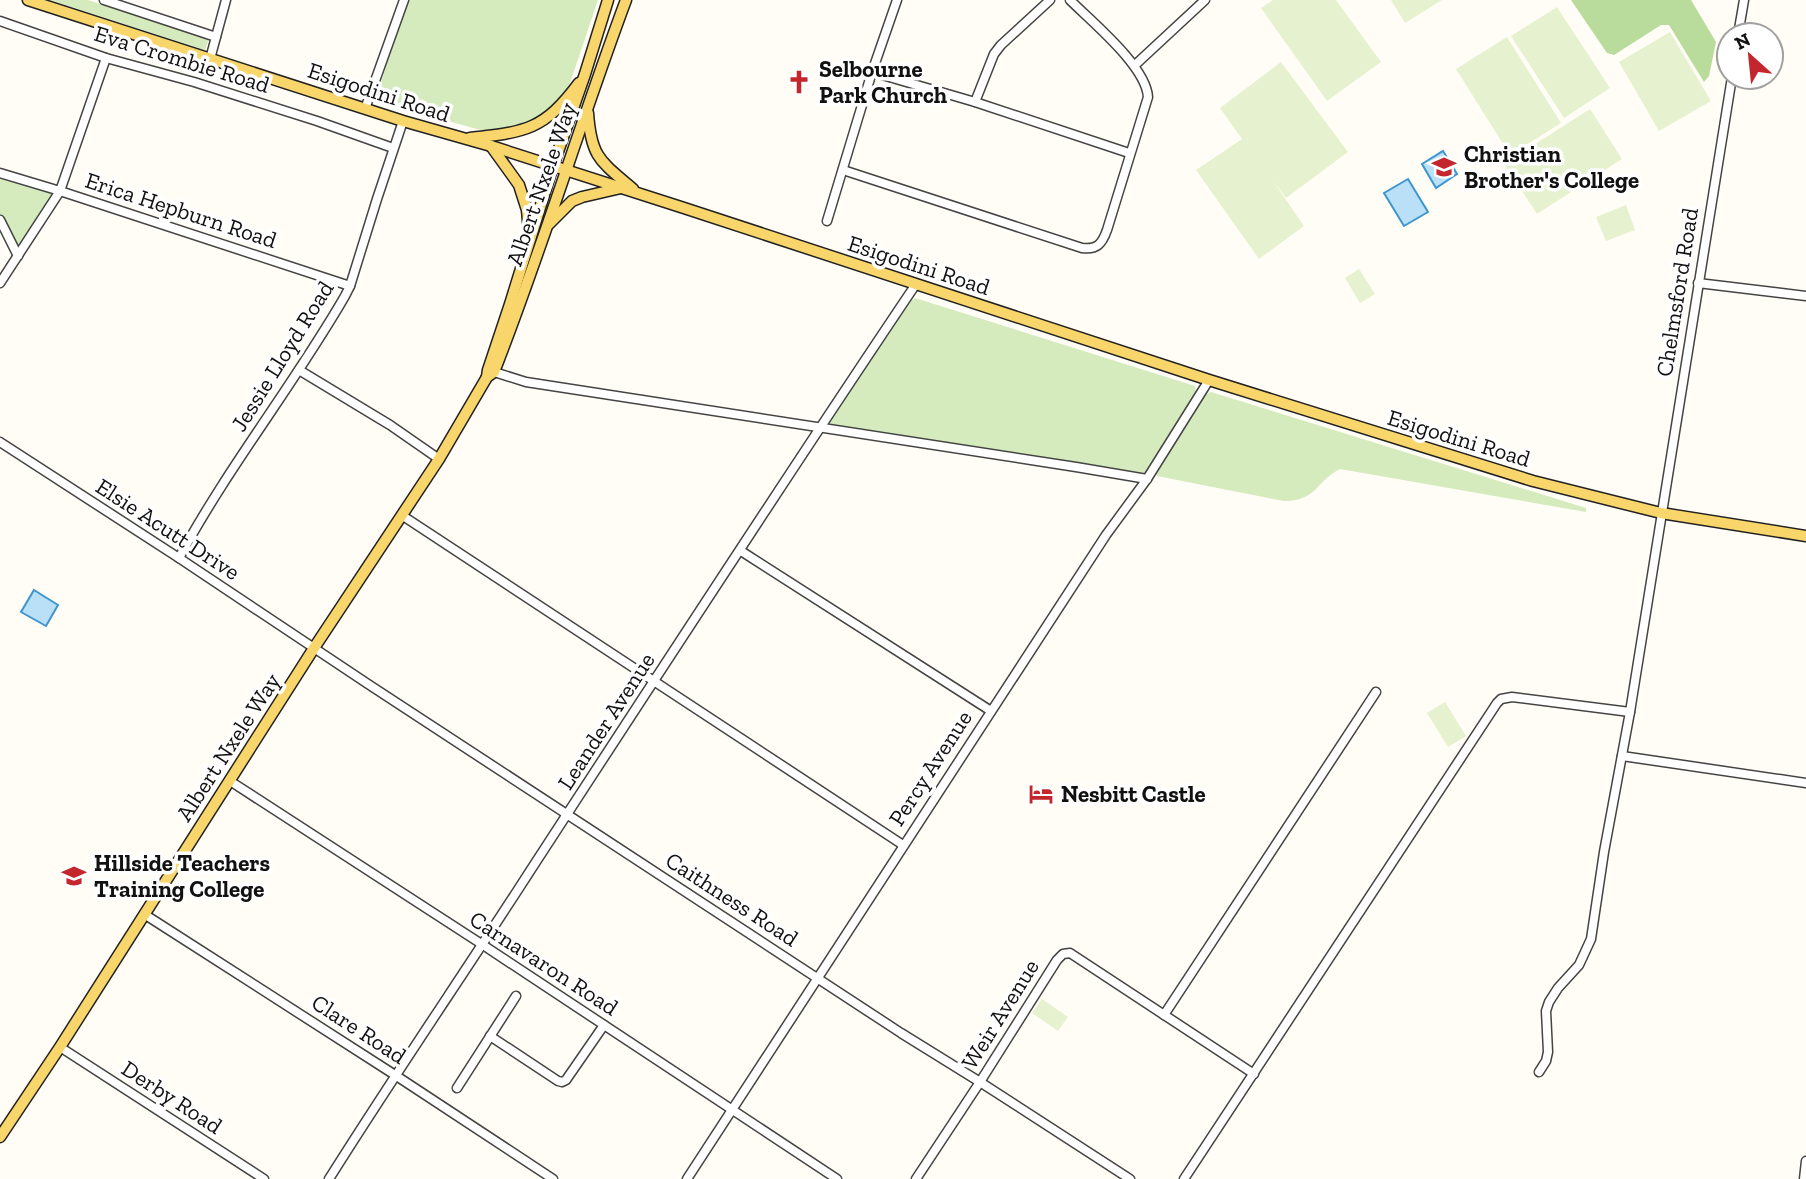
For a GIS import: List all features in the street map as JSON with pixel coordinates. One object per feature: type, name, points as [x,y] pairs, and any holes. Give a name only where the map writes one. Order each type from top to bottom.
[{"type":"main road","name":"Esigodini Road","points":[[28,0],[403,121],[567,170],[1209,380],[1533,481],[1661,513],[1806,536]]},
{"type":"main road","name":"Albert Nxele Way","points":[[489,373],[608,0]]},
{"type":"main road","name":"Albert Nxele Way","points":[[0,1136],[60,1047],[314,648],[403,516],[489,373],[533,270],[626,0]]},
{"type":"main road","points":[[463,138],[514,133],[537,124],[565,103],[585,74]]},
{"type":"main road","points":[[588,108],[589,134],[598,157],[637,193]]},
{"type":"main road","points":[[491,146],[519,185],[527,210],[530,239]]},
{"type":"main road","points":[[546,228],[572,201],[621,188]]},
{"type":"street","points":[[104,0],[128,4],[216,37]]},
{"type":"street","points":[[210,60],[226,0]]},
{"type":"street","points":[[365,109],[404,0]]},
{"type":"street","points":[[827,221],[897,0]]},
{"type":"street","points":[[975,102],[994,54],[1050,0]]},
{"type":"street","points":[[843,170],[1082,248],[1098,246],[1103,241],[1148,97],[1135,65],[1070,0]]},
{"type":"street","points":[[1135,65],[1205,0]]},
{"type":"street","points":[[1740,21],[1744,0]]},
{"type":"street","name":"Eva Crombie Road","points":[[0,21],[106,58],[194,82],[393,148]]},
{"type":"street","points":[[0,283],[60,191],[106,58]]},
{"type":"street","points":[[872,72],[975,102],[1129,153]]},
{"type":"street","name":"Chelmsford Road","points":[[1539,1072],[1548,1052],[1546,1012],[1549,1002],[1579,965],[1591,939],[1730,91]]},
{"type":"street","name":"Jessie Lloyd Road","points":[[179,558],[206,510],[299,370],[350,286],[403,121]]},
{"type":"street","name":"Erica Hepburn Road","points":[[0,173],[350,286]]},
{"type":"street","points":[[0,220],[18,256]]},
{"type":"street","name":"Leander Avenue","points":[[330,1179],[395,1075],[741,551],[819,427],[916,284]]},
{"type":"street","points":[[1698,284],[1806,296]]},
{"type":"street","points":[[299,370],[390,425],[439,459]]},
{"type":"street","points":[[489,373],[526,382],[1147,479]]},
{"type":"street","name":"Percy Avenue","points":[[687,1179],[1106,534],[1147,479],[1209,380]]},
{"type":"street","name":"Elsie Acutt Drive","points":[[0,442],[314,648]]},
{"type":"street","points":[[403,516],[903,845]]},
{"type":"street","points":[[741,551],[991,711]]},
{"type":"street","name":"Caithness Road","points":[[314,648],[901,1033],[1130,1179]]},
{"type":"street","points":[[1164,1015],[1376,692]]},
{"type":"street","points":[[1184,1179],[1497,703],[1512,697],[1630,712]]},
{"type":"street","points":[[1622,757],[1806,783]]},
{"type":"street","name":"Carnavaron Road","points":[[230,781],[837,1179]]},
{"type":"street","name":"Clare Road","points":[[144,914],[552,1179]]},
{"type":"street","name":"Weir Avenue","points":[[916,1179],[1063,954],[1070,953],[1254,1074]]},
{"type":"street","points":[[457,1088],[516,996]]},
{"type":"street","points":[[490,1036],[562,1082],[604,1025]]},
{"type":"street","name":"Derby Road","points":[[60,1047],[264,1179]]},
{"type":"street","points":[[1804,1179],[1806,1161]]},
{"type":"green space","points":[[50,0],[88,0],[209,39],[205,50]]},
{"type":"green space","points":[[405,0],[598,0],[568,89],[554,108],[533,121],[512,128],[484,131],[376,101]]},
{"type":"green space","points":[[1273,0],[1336,0],[1381,62],[1327,101],[1261,8]]},
{"type":"green space","points":[[1391,0],[1442,0],[1405,23]]},
{"type":"green space","points":[[1571,0],[1691,0],[1715,40],[1709,76],[1704,82],[1669,25],[1661,25],[1614,55],[1607,53]]},
{"type":"green space","points":[[1557,7],[1610,88],[1564,118],[1511,36]]},
{"type":"green space","points":[[1670,32],[1711,101],[1659,131],[1619,62]]},
{"type":"green space","points":[[1507,37],[1561,123],[1510,155],[1456,69]]},
{"type":"green space","points":[[1281,62],[1348,152],[1286,198],[1273,181],[1304,226],[1259,259],[1196,170],[1242,139],[1220,108]]},
{"type":"green space","points":[[1590,109],[1622,159],[1537,214],[1504,164]]},
{"type":"green space","points":[[0,175],[57,192],[18,252],[0,215]]},
{"type":"green space","points":[[1626,205],[1635,230],[1606,241],[1596,217]]},
{"type":"green space","points":[[1359,269],[1375,294],[1360,303],[1345,278]]},
{"type":"green space","points":[[915,298],[1195,386],[1196,392],[1145,473],[831,425],[830,421],[909,302]]},
{"type":"green space","points":[[1211,392],[1586,508],[1586,512],[1340,469],[1303,498],[1284,501],[1157,476],[1156,471],[1204,395]]},
{"type":"green space","points":[[1445,702],[1466,736],[1448,747],[1427,713]]},
{"type":"green space","points":[[1042,999],[1068,1017],[1058,1031],[1032,1013]]},
{"type":"water","points":[[1443,151],[1457,174],[1436,188],[1422,164]]},
{"type":"water","points":[[1408,179],[1428,212],[1404,226],[1384,193]]},
{"type":"water","points":[[34,590],[58,605],[46,626],[21,612]]},
{"type":"place","name":"Selbourne Park Church","points":[[799,82]]},
{"type":"place","name":"Christian Brother's College","points":[[1444,167]]},
{"type":"place","name":"Nesbitt Castle","points":[[1041,794]]},
{"type":"place","name":"Hillside Teachers Training College","points":[[74,876]]}]
